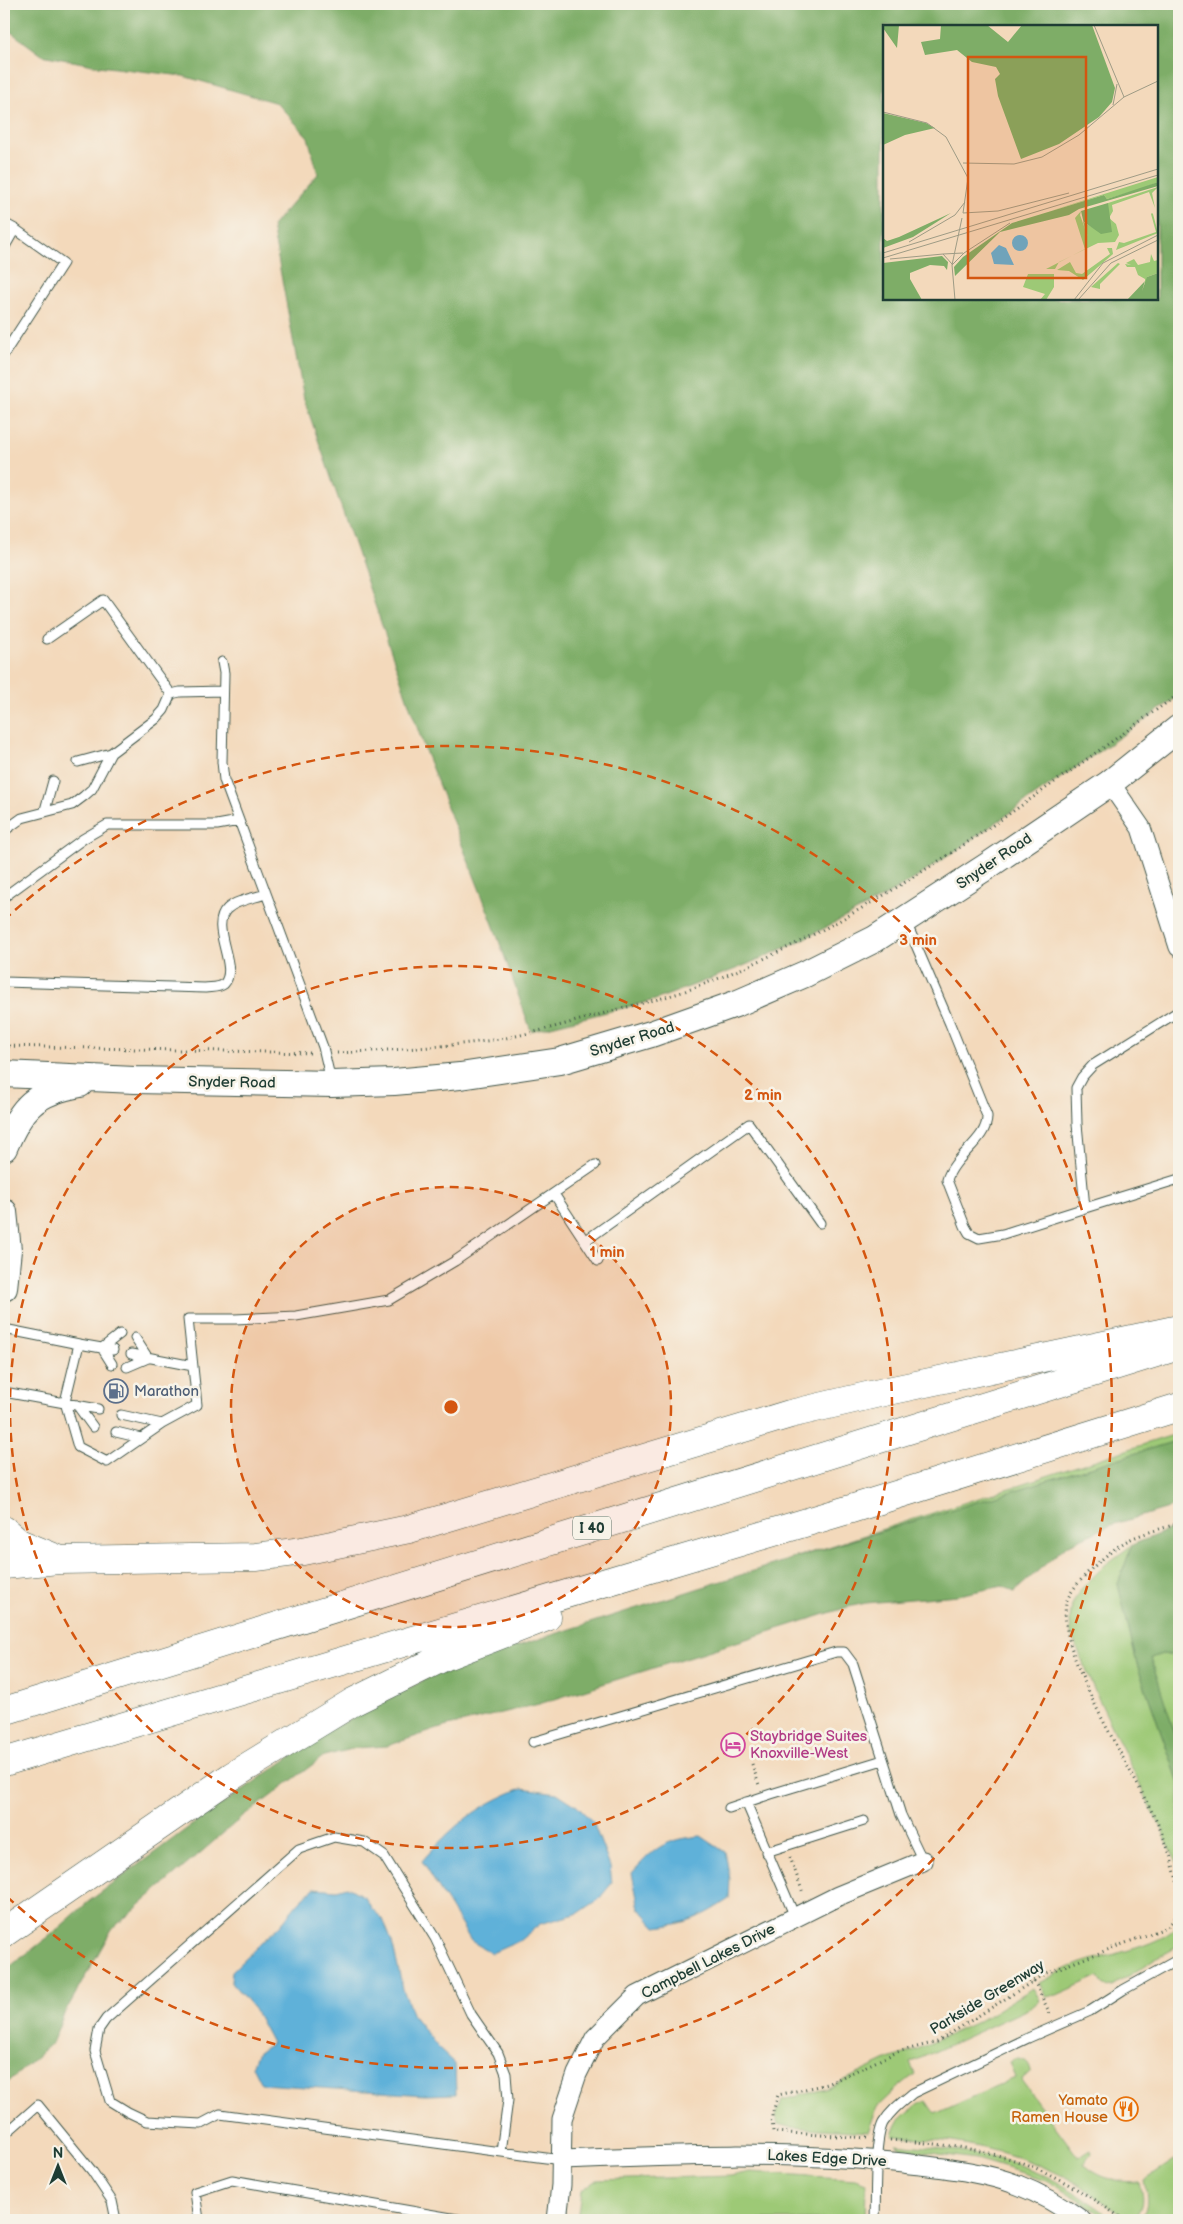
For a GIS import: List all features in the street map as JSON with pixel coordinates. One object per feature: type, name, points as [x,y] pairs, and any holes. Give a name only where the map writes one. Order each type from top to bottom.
[{"type":"highway","points":[[4,1565],[59,1560],[256,1557],[303,1551],[409,1529],[790,1414],[888,1390],[1179,1329]]},
{"type":"highway","name":"I 40","points":[[4,1710],[1179,1346]]},
{"type":"highway","points":[[4,1762],[742,1542],[1179,1408]]},
{"type":"highway","points":[[4,1530],[20,1543],[59,1560]]},
{"type":"highway","points":[[4,1933],[232,1776],[353,1702],[446,1656],[742,1542]]},
{"type":"street","name":"Snyder Road","points":[[4,1074],[108,1079],[332,1084],[394,1082],[460,1076],[560,1061],[651,1034],[738,1003],[875,939],[1110,783],[1179,728]]},
{"type":"street","points":[[1110,783],[1141,828],[1179,947]]},
{"type":"street","points":[[4,1148],[20,1114],[38,1099],[60,1089],[108,1079]]},
{"type":"street","points":[[4,1212],[6,1250],[4,1288]]},
{"type":"street","name":"Campbell Lakes Drive","points":[[557,2220],[562,2160],[562,2119],[577,2074],[595,2038],[637,1996],[838,1896],[923,1861]]},
{"type":"street","name":"Lakes Edge Drive","points":[[562,2160],[745,2154],[878,2160],[965,2170],[1018,2185],[1081,2220]]},
{"type":"lane","points":[[4,223],[63,263],[4,354]]},
{"type":"lane","points":[[4,248],[16,230]]},
{"type":"lane","points":[[47,639],[103,600],[171,694]]},
{"type":"lane","points":[[222,662],[224,691],[222,762],[224,780],[325,1053],[332,1084]]},
{"type":"lane","points":[[171,694],[224,691]]},
{"type":"lane","points":[[78,762],[110,753],[156,719],[164,710],[171,694]]},
{"type":"lane","points":[[4,831],[22,818],[45,810],[72,805],[92,789],[110,753]]},
{"type":"lane","points":[[45,810],[53,781]]},
{"type":"lane","points":[[4,897],[83,839],[107,826],[217,826],[239,820]]},
{"type":"lane","points":[[4,982],[218,987],[226,979],[228,969],[220,927],[226,910],[234,905],[266,894]]},
{"type":"lane","points":[[904,920],[950,1024],[986,1116],[984,1131],[953,1164],[947,1180],[969,1233],[979,1238],[990,1238],[1179,1179]]},
{"type":"lane","points":[[1085,1208],[1077,1124],[1076,1088],[1092,1065],[1179,1011]]},
{"type":"lane","points":[[585,1241],[749,1124],[820,1223]]},
{"type":"lane","points":[[79,1344],[65,1402],[78,1447],[107,1462],[162,1424],[197,1405],[188,1319],[296,1316],[389,1300],[455,1262],[595,1165]]},
{"type":"lane","points":[[554,1194],[598,1261]]},
{"type":"lane","points":[[4,1329],[113,1350]]},
{"type":"lane","points":[[102,1348],[120,1334]]},
{"type":"lane","points":[[135,1338],[148,1358]]},
{"type":"lane","points":[[102,1348],[112,1364]]},
{"type":"lane","points":[[131,1354],[193,1366]]},
{"type":"lane","points":[[127,1367],[148,1358]]},
{"type":"lane","points":[[4,1392],[65,1402],[98,1410]]},
{"type":"lane","points":[[77,1405],[93,1427]]},
{"type":"lane","points":[[122,1415],[162,1424]]},
{"type":"lane","points":[[116,1432],[141,1438]]},
{"type":"lane","points":[[533,1742],[836,1652],[844,1652],[853,1664],[901,1815],[923,1861]]},
{"type":"lane","points":[[729,1808],[883,1760]]},
{"type":"lane","points":[[746,1802],[795,1917]]},
{"type":"lane","points":[[766,1852],[864,1821]]},
{"type":"lane","points":[[501,2152],[508,2100],[506,2074],[498,2053],[471,2014],[435,1938],[384,1856],[364,1842],[334,1837],[299,1849],[106,2019],[99,2029],[95,2051],[110,2100],[147,2121],[201,2124],[220,2114],[501,2152],[562,2160]]},
{"type":"lane","points":[[875,2220],[882,2126],[889,2114],[913,2093],[1056,2025],[1090,2011],[1123,1990],[1179,1960]]},
{"type":"lane","points":[[4,2135],[38,2106],[92,2171],[112,2201],[116,2220]]},
{"type":"lane","points":[[199,2220],[195,2192],[232,2180],[463,2220]]},
{"type":"path","points":[[4,1046],[325,1053],[436,1047],[502,1039],[638,1004],[702,985],[771,956],[850,915],[915,878],[1179,694]]},
{"type":"path","points":[[1179,1523],[1125,1542],[1077,1582],[1066,1603],[1066,1621],[1072,1652],[1088,1688],[1165,1840],[1179,1888]]},
{"type":"path","name":"Parkside Greenway","points":[[773,2132],[772,2115],[778,2095],[826,2084],[897,2052],[936,2042],[1046,1973],[1168,1928],[1179,1913]]},
{"type":"path","points":[[1034,1981],[1056,2025]]},
{"type":"green space","points":[[4,4],[1179,4],[1179,696],[916,878],[794,944],[741,967],[655,1000],[531,1031],[493,924],[426,753],[304,399],[272,226],[318,174],[308,137],[277,103],[183,76],[98,66],[42,55],[4,27]]},
{"type":"green space","points":[[1179,1433],[1179,1440],[791,1559]]},
{"type":"green space","points":[[1179,1440],[1179,1505],[1111,1525],[1067,1545],[1014,1592],[1003,1586],[958,1595],[866,1603],[848,1607],[539,1704],[444,1727],[387,1746],[356,1748],[324,1756],[235,1823],[112,1929],[63,2016],[52,2043],[4,2086],[4,1971],[51,1935],[88,1902],[189,1827],[331,1729],[445,1669],[791,1559]]},
{"type":"green space","points":[[1179,1528],[1179,1656],[1162,1654],[1151,1658],[1179,1747],[1179,1783],[1137,1664],[1118,1584],[1132,1545],[1166,1531]]},
{"type":"green space","points":[[1132,1545],[1118,1584],[1137,1664],[1179,1783],[1179,1866],[1093,1687],[1071,1633],[1072,1605],[1080,1590],[1105,1565]]},
{"type":"green space","points":[[1162,1654],[1179,1656],[1179,1747],[1150,1658]]},
{"type":"green space","points":[[1179,1922],[1179,1946],[1113,1986],[1107,1987],[1103,1985],[1099,1976],[1056,1995],[1046,1997],[1039,1983],[1081,1963],[1150,1943],[1173,1930]]},
{"type":"green space","points":[[1033,1988],[1040,2000],[1032,2007],[910,2063],[915,2074],[877,2107],[868,2132],[790,2127],[779,2124],[776,2116],[782,2100],[826,2089],[889,2059],[918,2049],[979,2021]]},
{"type":"green space","points":[[1014,2059],[1023,2060],[1029,2065],[1031,2071],[1021,2080],[1078,2157],[1091,2149],[1092,2153],[1084,2164],[1096,2173],[1109,2179],[1139,2182],[1142,2202],[1133,2220],[1120,2214],[1073,2181],[1029,2161],[986,2148],[941,2140],[893,2136],[898,2123],[905,2114],[926,2101],[935,2114],[1015,2078],[1009,2062]]},
{"type":"green space","points":[[896,2144],[975,2154],[1013,2163],[1059,2183],[1115,2220],[1108,2220],[1082,2201],[1046,2180],[976,2159],[902,2149]]},
{"type":"green space","points":[[1179,2157],[1179,2212],[1172,2220],[1139,2220],[1146,2206],[1147,2196],[1144,2180]]},
{"type":"green space","points":[[750,2172],[855,2179],[866,2183],[865,2220],[577,2220],[581,2191],[596,2180],[731,2176]]},
{"type":"water","points":[[522,1788],[557,1793],[577,1806],[593,1822],[610,1867],[612,1883],[598,1900],[579,1913],[540,1924],[519,1941],[492,1953],[471,1941],[422,1861],[467,1818],[491,1802]]},
{"type":"water","points":[[701,1836],[725,1852],[730,1879],[729,1899],[695,1918],[677,1924],[656,1927],[639,1908],[632,1873],[648,1856],[662,1846],[670,1842]]},
{"type":"water","points":[[347,1887],[365,1897],[372,1909],[383,1919],[392,1942],[403,1989],[413,2016],[441,2051],[455,2064],[456,2094],[425,2095],[261,2084],[252,2066],[258,2052],[272,2043],[254,2009],[231,1982],[232,1971],[281,1924],[298,1903],[314,1888],[337,1890]]},
{"type":"place","name":"Marathon","points":[[116,1391]]},
{"type":"place","name":"Staybridge Suites Knoxville-West","points":[[733,1745]]},
{"type":"place","name":"Yamato Ramen House","points":[[1126,2109]]}]
